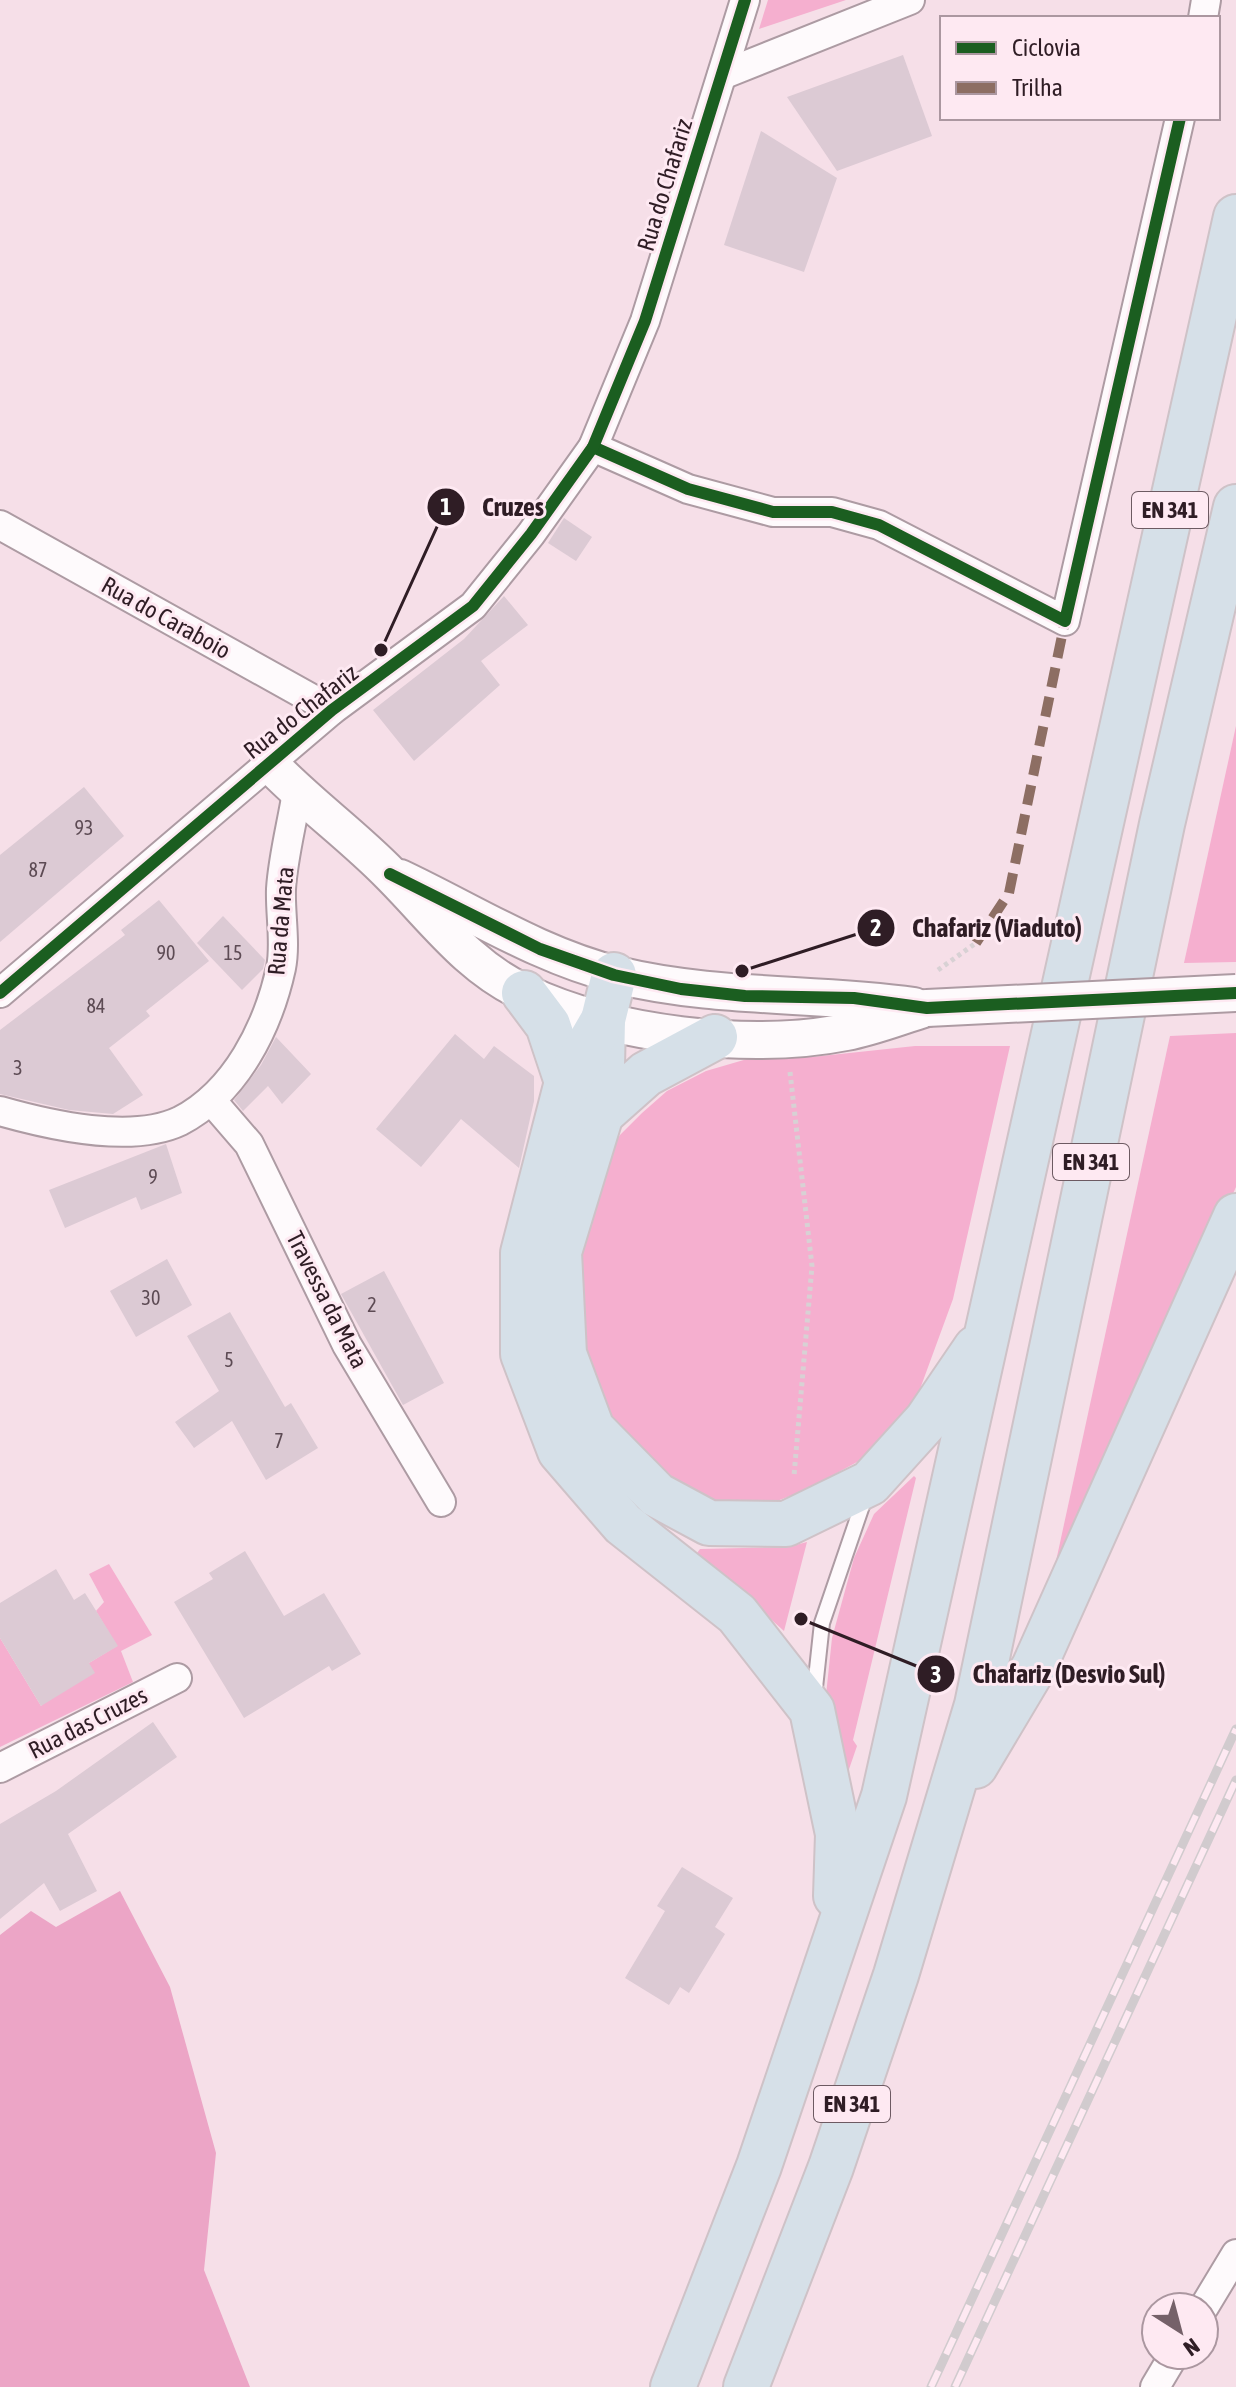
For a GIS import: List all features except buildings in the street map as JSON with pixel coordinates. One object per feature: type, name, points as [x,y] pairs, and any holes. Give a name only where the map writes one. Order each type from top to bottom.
[{"type":"highway","name":"EN 341","points":[[673,2387],[759,2166],[884,1796],[1236,217]]},
{"type":"highway","name":"EN 341","points":[[746,2387],[831,2167],[946,1817],[977,1705],[1159,840],[1236,507]]},
{"type":"highway","points":[[614,975],[603,1020],[601,1114],[559,1252],[564,1354],[592,1429],[657,1495],[709,1523],[786,1524],[870,1483],[927,1420],[989,1329]]},
{"type":"highway","points":[[524,993],[548,1025],[567,1082]]},
{"type":"highway","points":[[603,1020],[567,1082],[523,1253],[523,1354],[560,1451],[623,1524],[737,1614],[812,1710],[838,1834],[833,1951]]},
{"type":"highway","points":[[601,1114],[646,1074],[715,1037]]},
{"type":"highway","points":[[946,1817],[1034,1667],[1236,1216]]},
{"type":"street","name":"Rua do Chafariz","points":[[0,993],[332,710],[473,606],[531,534],[593,447],[645,321],[745,0]]},
{"type":"street","points":[[722,75],[910,0]]},
{"type":"street","points":[[593,447],[702,493],[773,512],[832,512],[879,525],[1065,621],[1180,120]]},
{"type":"street","name":"Rua do Caraboio","points":[[0,525],[332,710]]},
{"type":"street","points":[[269,763],[297,792],[390,874],[436,927],[465,953],[524,993],[603,1020],[715,1037],[786,1039],[846,1032],[927,1008]]},
{"type":"street","name":"Rua da Mata","points":[[0,1111],[30,1120],[111,1131],[178,1122],[211,1100],[257,1040],[273,999],[282,964],[281,886],[297,792]]},
{"type":"street","points":[[390,874],[540,949],[614,975],[681,989],[745,996],[854,998],[927,1008],[1236,993]]},
{"type":"street","name":"Travessa da Mata","points":[[211,1100],[249,1144],[347,1345],[441,1502]]},
{"type":"street","name":"Rua das Cruzes","points":[[0,1768],[177,1678]]},
{"type":"street","points":[[1214,2291],[1236,2254]]},
{"type":"lane","points":[[812,1710],[822,1623],[870,1483]]},
{"type":"path","points":[[786,1039],[812,1266],[793,1485],[786,1524]]},
{"type":"shaded area","points":[[768,0],[846,0],[759,29]]},
{"type":"shaded area","points":[[1236,726],[1236,962],[1184,963]]},
{"type":"shaded area","points":[[1236,1033],[1236,1187],[1060,1575],[1053,1575],[1170,1036]]},
{"type":"shaded area","points":[[915,1046],[1010,1046],[953,1299],[909,1419],[877,1451],[806,1490],[777,1501],[714,1504],[658,1474],[603,1408],[584,1351],[570,1289],[605,1161],[620,1135],[642,1113],[667,1091],[706,1071],[754,1057],[812,1057]]},
{"type":"shaded area","points":[[914,1476],[853,1740],[857,1746],[847,1775],[826,1695],[832,1638],[854,1558],[874,1514]]},
{"type":"shaded area","points":[[807,1542],[784,1631],[697,1553],[700,1549],[788,1547]]},
{"type":"shaded area","points":[[109,1564],[152,1635],[121,1651],[133,1682],[0,1747],[0,1638],[41,1706],[89,1663],[117,1646],[96,1611],[104,1602],[89,1574]]},
{"type":"shaded area","points":[[120,1891],[170,1987],[216,2153],[204,2270],[250,2387],[0,2387],[0,1935],[31,1911],[56,1927]]},
{"type":"railway","points":[[931,2387],[1236,1729]]},
{"type":"railway","points":[[955,2387],[1236,1780]]},
{"type":"marked path","points":[[976,943],[1009,893],[1065,621]]},
{"type":"cycle path","points":[[0,993],[332,710],[473,606],[531,534],[593,447],[645,321],[745,0]]},
{"type":"cycle path","points":[[593,447],[688,489],[773,512],[832,512],[879,525],[1065,621],[1180,120]]},
{"type":"cycle path","points":[[390,874],[540,949],[614,975],[681,989],[745,996],[854,998],[927,1008],[1236,993]]},
{"type":"place","name":"Cruzes","points":[[381,650]]},
{"type":"place","name":"Chafariz (Viaduto)","points":[[742,971]]},
{"type":"place","name":"Chafariz (Desvio Sul)","points":[[801,1619]]}]
